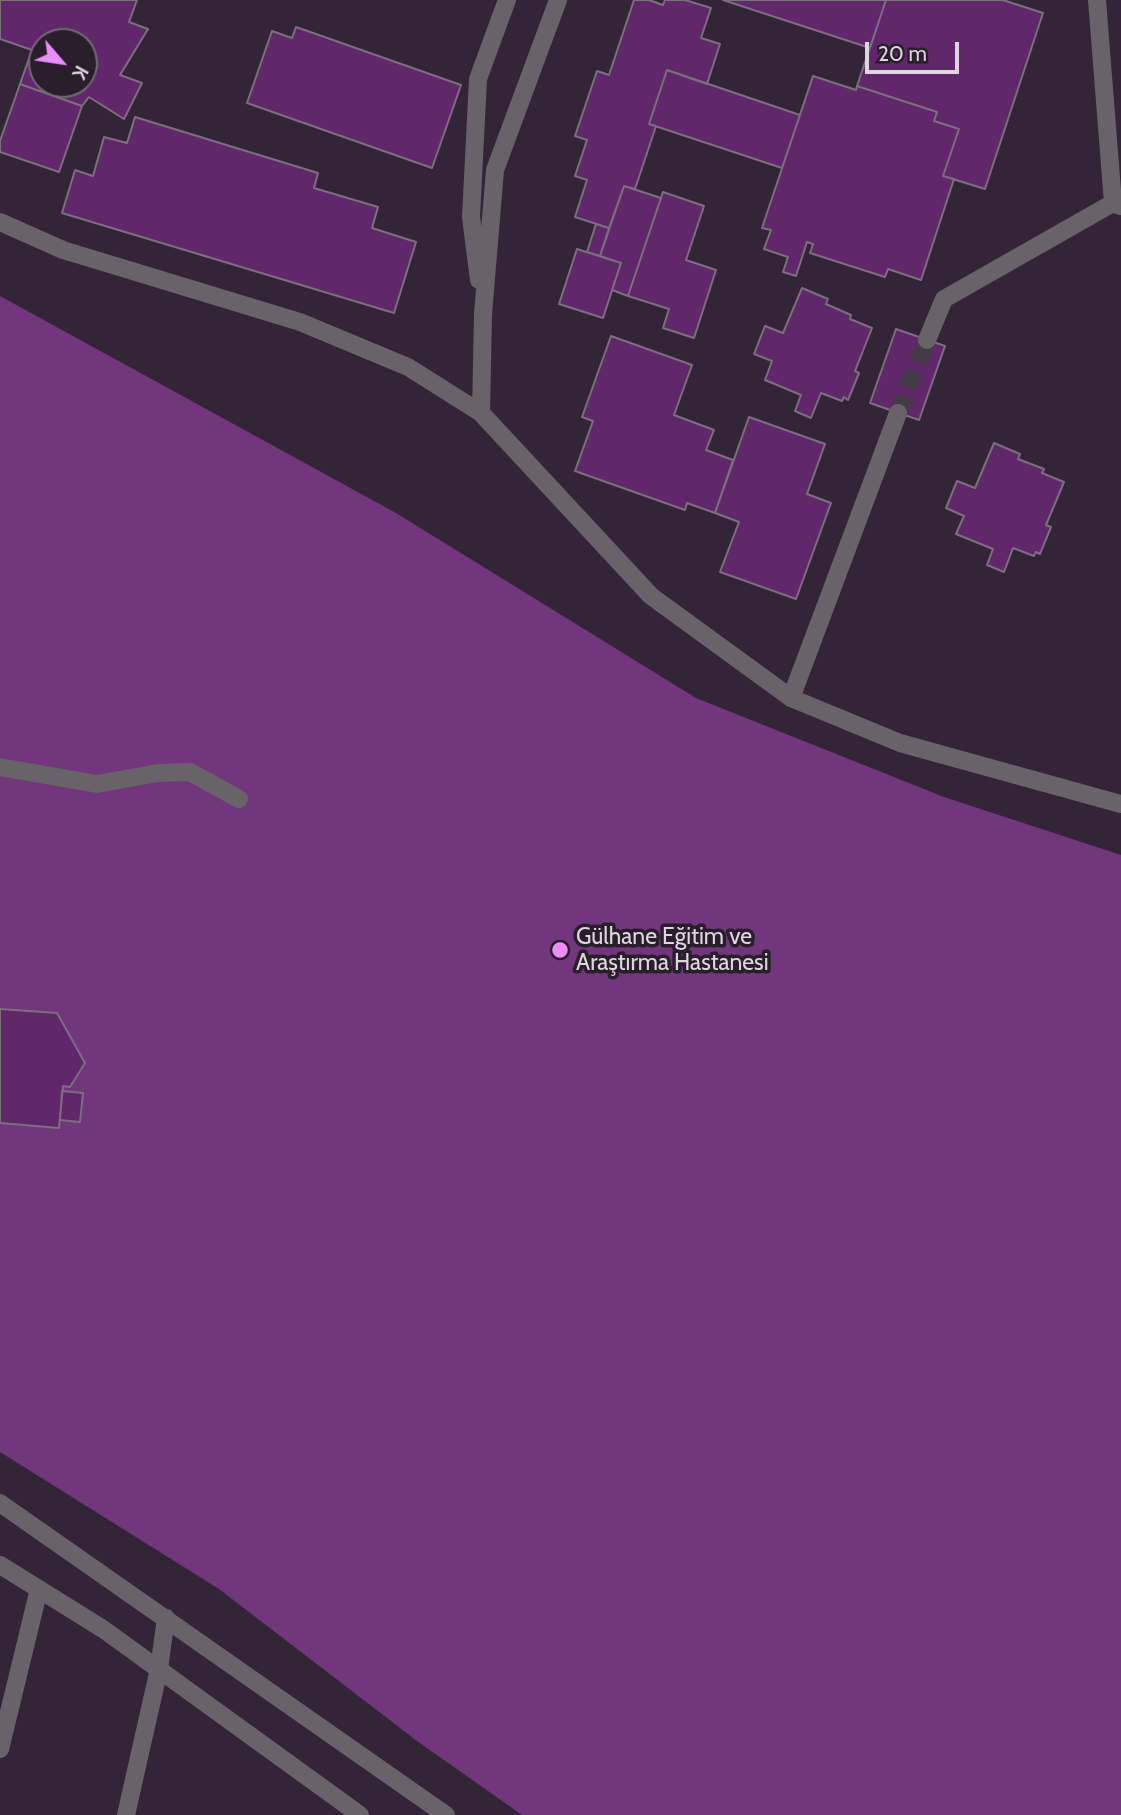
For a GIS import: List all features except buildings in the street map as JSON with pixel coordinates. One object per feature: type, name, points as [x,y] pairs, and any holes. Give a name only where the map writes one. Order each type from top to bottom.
[{"type":"lane","points":[[484,314],[471,217],[478,79],[507,0]]},
{"type":"lane","points":[[481,412],[484,314],[495,170],[558,0]]},
{"type":"lane","points":[[927,340],[944,299],[1117,204],[1097,0]]},
{"type":"lane","points":[[0,222],[63,250],[300,321],[408,367],[481,412],[651,596],[791,698],[900,743],[1121,804]]},
{"type":"lane","points":[[791,698],[898,413]]},
{"type":"lane","points":[[0,767],[97,784],[158,773],[190,772],[239,799]]},
{"type":"lane","points":[[0,1503],[446,1815]]},
{"type":"lane","points":[[0,1564],[103,1629],[360,1815]]},
{"type":"lane","points":[[0,1749],[39,1588]]},
{"type":"lane","points":[[126,1815],[159,1669],[166,1618]]},
{"type":"shaded area","name":"Gülhane Eğitim ve Araştırma Hastanesi","points":[[0,0],[1121,0],[1121,1815],[0,1815]]},
{"type":"shaded area","name":"Gülhane Eğitim ve Araştırma Hastanesi","points":[[0,296],[396,513],[696,698],[944,797],[1121,855],[1121,1815],[522,1815],[417,1741],[219,1589],[0,1452]]},
{"type":"tunnel","points":[[898,413],[927,340]]},
{"type":"place","name":"Gülhane Eğitim ve Araştırma Hastanesi","points":[[560,950]]}]
